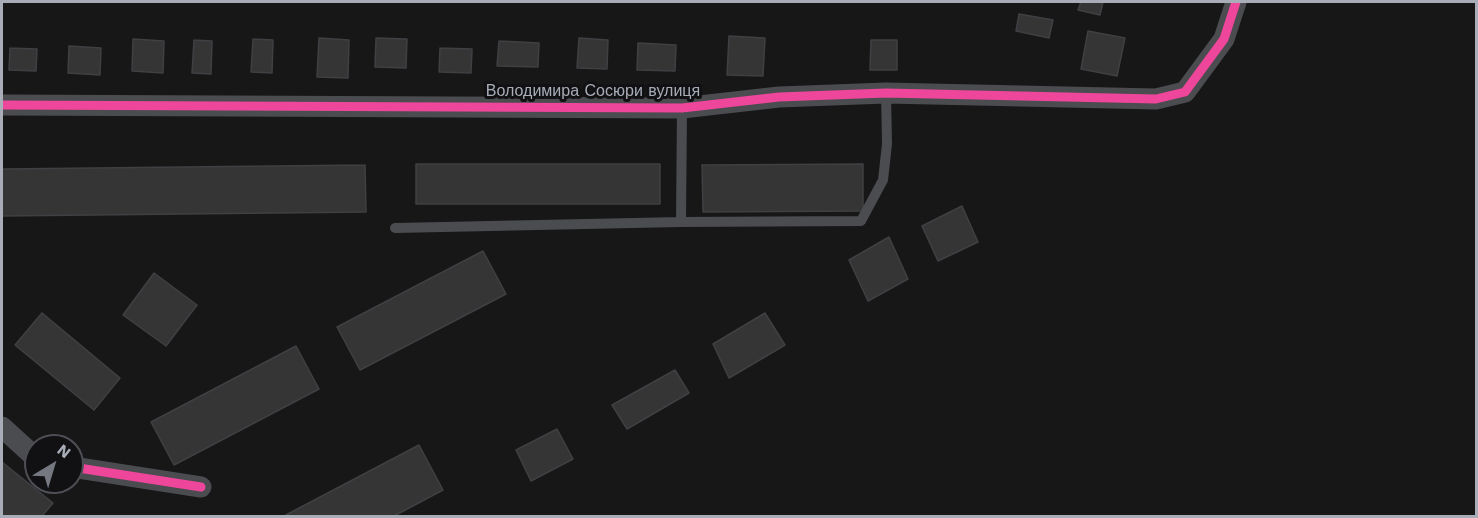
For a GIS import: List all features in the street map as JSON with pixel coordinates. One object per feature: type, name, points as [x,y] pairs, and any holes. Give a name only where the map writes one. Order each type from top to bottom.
[{"type":"street","name":"Володимира Сосюри вулиця","points":[[2,105],[682,108],[778,97],[886,93],[1156,99],[1185,92],[1224,39],[1236,2]]},
{"type":"street","points":[[2,427],[24,447]]},
{"type":"street","points":[[84,469],[201,488]]},
{"type":"lane","points":[[395,228],[861,221],[883,180],[887,144],[886,93]]},
{"type":"lane","points":[[681,222],[682,108]]},
{"type":"building","points":[[1081,2],[1103,2],[1100,15],[1078,10]]},
{"type":"building","points":[[1019,14],[1053,20],[1049,38],[1016,31]]},
{"type":"building","points":[[1088,31],[1125,38],[1117,76],[1081,69]]},
{"type":"building","points":[[729,36],[765,38],[763,76],[727,75]]},
{"type":"building","points":[[319,38],[349,40],[348,78],[317,77]]},
{"type":"building","points":[[376,38],[407,39],[406,68],[375,67]]},
{"type":"building","points":[[579,38],[608,40],[607,69],[577,68]]},
{"type":"building","points":[[133,39],[164,41],[163,73],[132,71]]},
{"type":"building","points":[[253,39],[273,40],[272,73],[251,72]]},
{"type":"building","points":[[194,40],[212,41],[211,74],[192,73]]},
{"type":"building","points":[[871,40],[897,40],[897,70],[870,70]]},
{"type":"building","points":[[499,41],[539,43],[538,67],[497,66]]},
{"type":"building","points":[[638,43],[676,45],[675,71],[637,70]]},
{"type":"building","points":[[69,46],[101,48],[100,75],[68,73]]},
{"type":"building","points":[[10,48],[37,49],[36,71],[9,70]]},
{"type":"building","points":[[440,48],[472,49],[471,73],[439,72]]},
{"type":"building","points":[[416,164],[660,164],[660,204],[416,204]]},
{"type":"building","points":[[863,164],[863,211],[703,212],[702,165]]},
{"type":"building","points":[[365,165],[366,212],[2,216],[2,169]]},
{"type":"building","points":[[962,206],[978,242],[938,261],[922,226]]},
{"type":"building","points":[[889,237],[908,279],[868,301],[849,260]]},
{"type":"building","points":[[483,251],[506,294],[360,370],[337,327]]},
{"type":"building","points":[[154,273],[197,305],[166,346],[123,315]]},
{"type":"building","points":[[42,313],[120,378],[94,410],[15,345]]},
{"type":"building","points":[[765,313],[785,345],[729,378],[713,344]]},
{"type":"building","points":[[296,346],[319,389],[174,465],[151,422]]},
{"type":"building","points":[[675,370],[689,393],[627,429],[612,405]]},
{"type":"building","points":[[557,429],[573,459],[531,481],[516,450]]},
{"type":"building","points":[[419,445],[443,490],[394,516],[284,516]]},
{"type":"building","points":[[2,462],[24,480],[24,494],[42,494],[53,503],[42,516],[2,516]]},
{"type":"cycle path","points":[[2,105],[682,108],[779,97],[886,93],[1156,99],[1185,92],[1224,39],[1236,2]]},
{"type":"cycle path","points":[[84,469],[201,487]]}]
